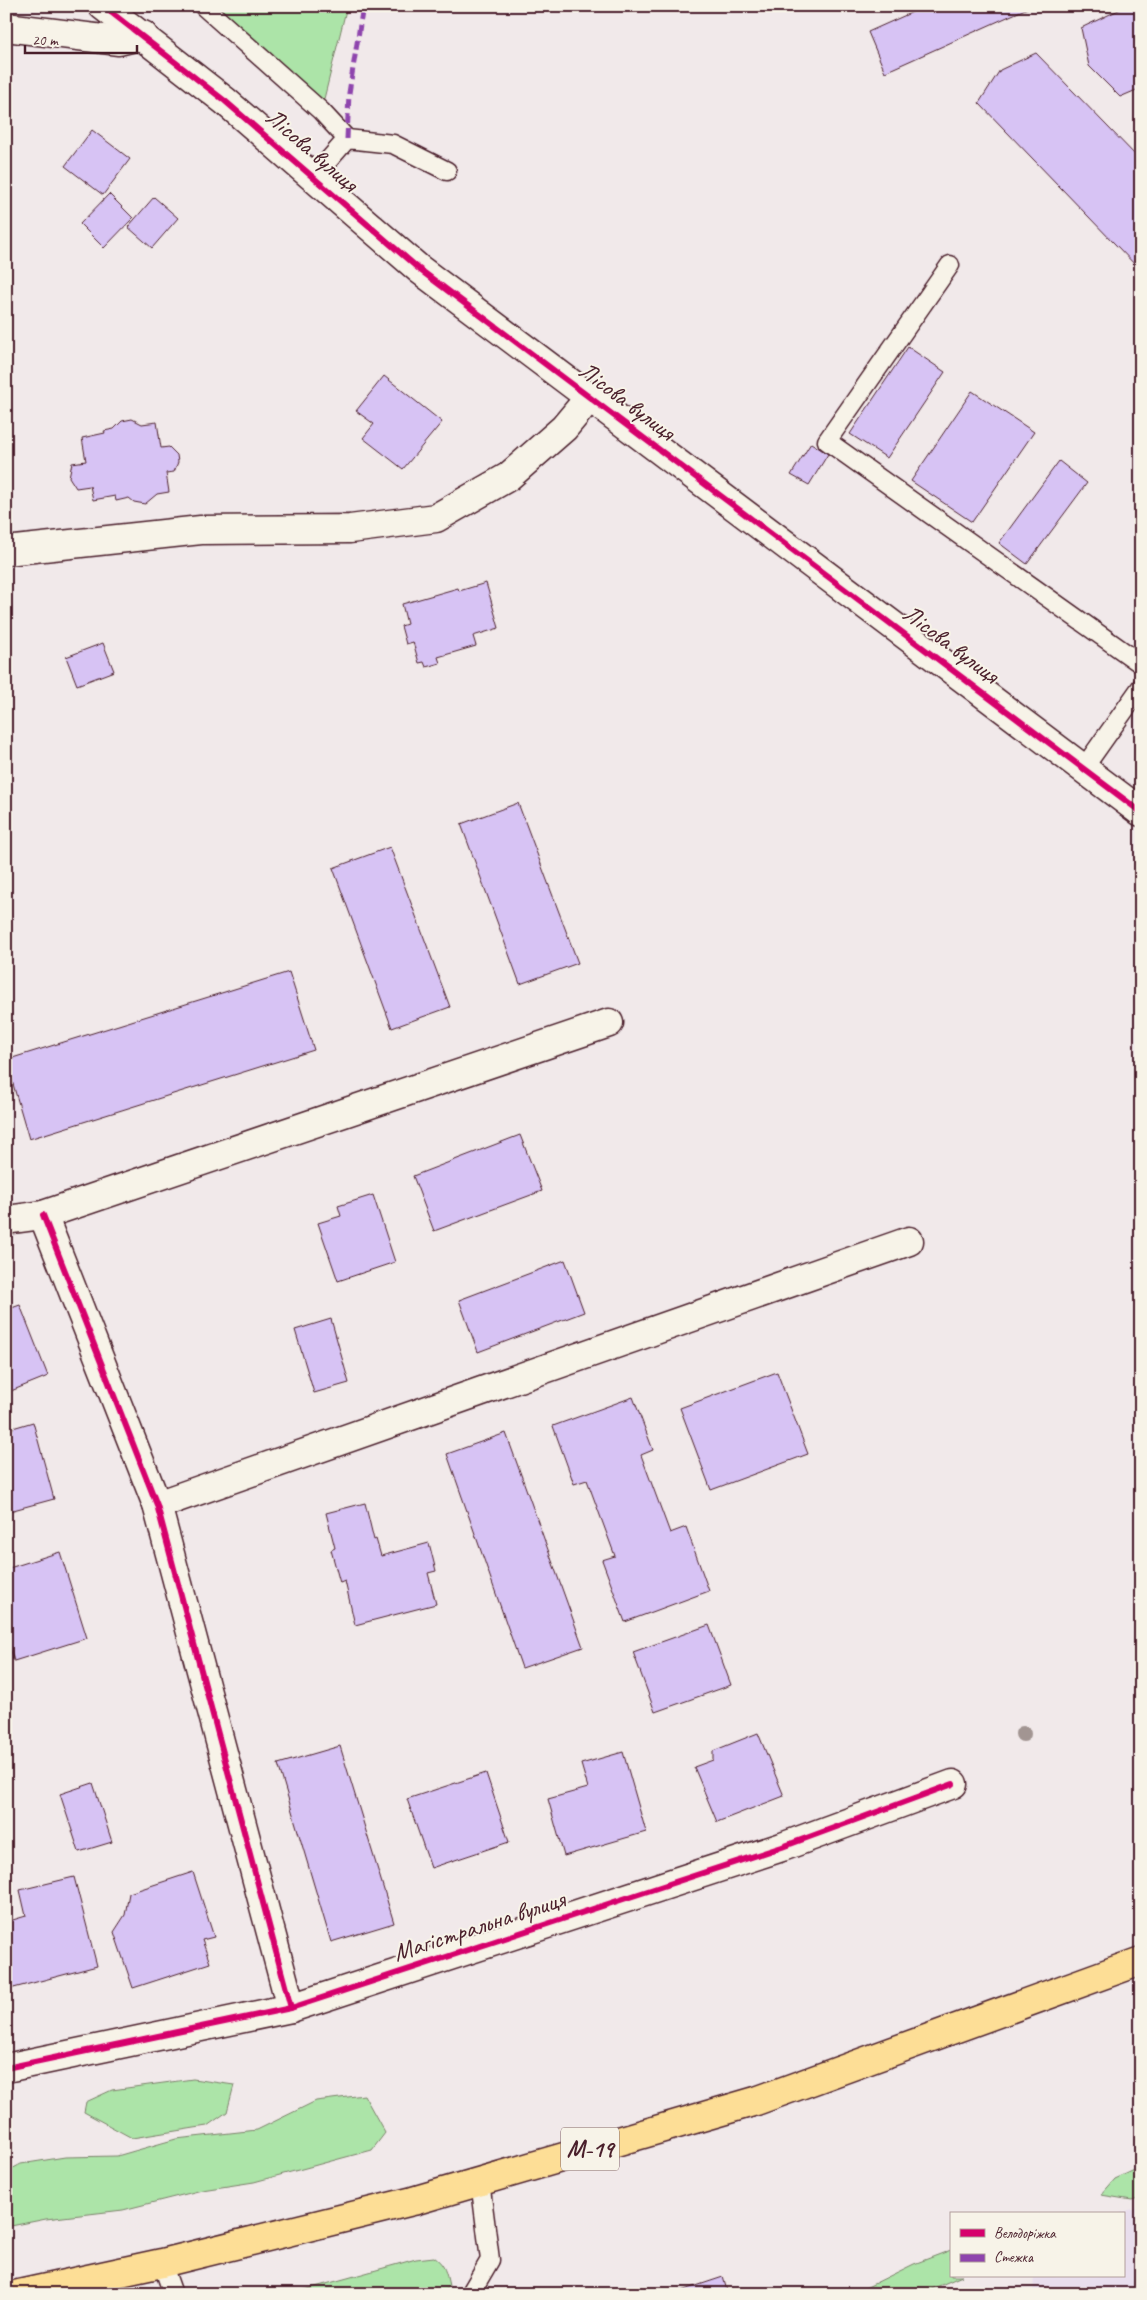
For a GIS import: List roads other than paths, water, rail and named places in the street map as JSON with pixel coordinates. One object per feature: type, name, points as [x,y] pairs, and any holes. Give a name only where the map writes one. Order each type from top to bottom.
[{"type":"highway","name":"М-19","points":[[19,2294],[162,2263],[413,2201],[756,2101],[1141,1961]]},
{"type":"street","name":"Лісова вулиця","points":[[103,6],[225,101],[419,269],[1141,812]]},
{"type":"street","points":[[6,27],[119,41],[143,36]]},
{"type":"street","points":[[6,551],[201,530],[350,529],[436,518],[508,478],[564,428],[589,398]]},
{"type":"street","points":[[6,1220],[43,1215],[609,1023]]},
{"type":"street","points":[[43,1215],[157,1505],[291,2008]]},
{"type":"street","points":[[157,1505],[909,1241]]},
{"type":"street","name":"Магістральна вулиця","points":[[6,2068],[291,2008],[782,1847],[953,1784]]},
{"type":"lane","points":[[203,6],[321,111],[347,140],[393,144],[448,171]]},
{"type":"lane","points":[[314,178],[347,140]]},
{"type":"lane","points":[[950,265],[826,441],[1141,664]]},
{"type":"lane","points":[[1083,769],[1141,687]]},
{"type":"lane","points":[[470,2294],[490,2260],[480,2181]]},
{"type":"lane","points":[[162,2263],[173,2294]]}]
